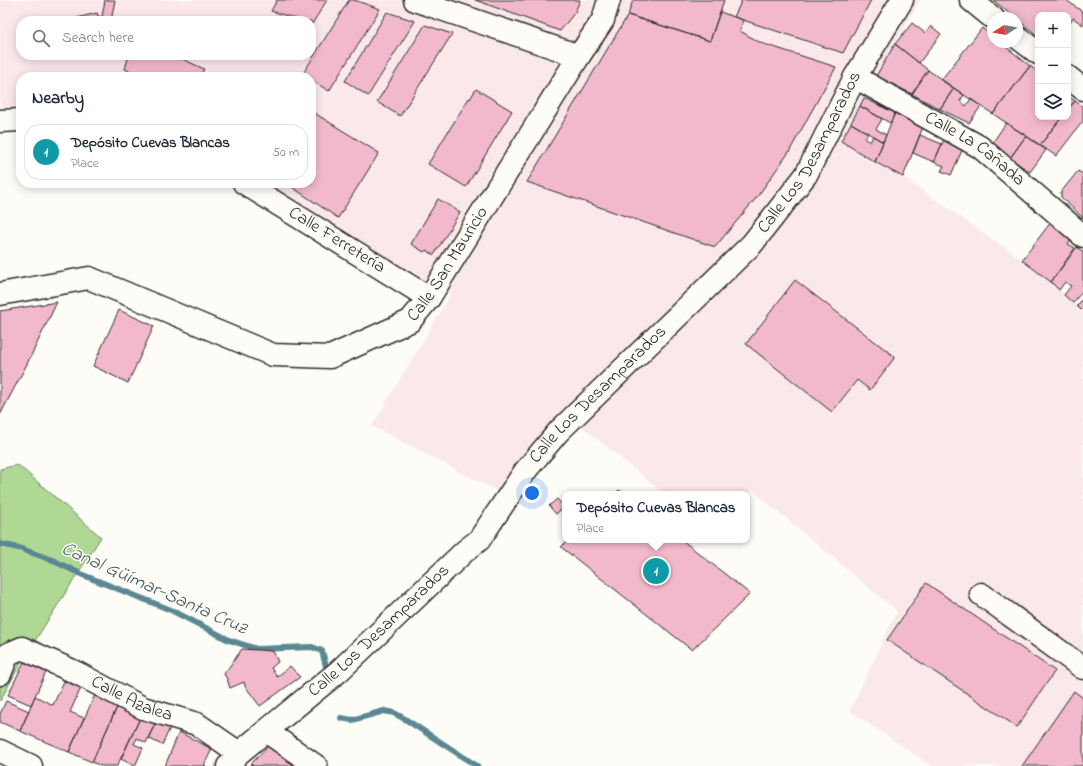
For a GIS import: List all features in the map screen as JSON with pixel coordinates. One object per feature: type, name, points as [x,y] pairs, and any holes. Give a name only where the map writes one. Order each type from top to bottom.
[{"type":"street","points":[[415,0],[579,56]]},
{"type":"street","name":"Calle San Mauricio","points":[[0,294],[89,278],[273,355],[330,357],[410,321],[429,298],[579,56],[603,20],[609,0]]},
{"type":"street","name":"Calle Los Desamparados","points":[[234,760],[266,731],[339,671],[465,551],[479,540],[526,470],[559,431],[752,244],[806,175],[855,78],[902,0]]},
{"type":"street","points":[[971,0],[987,13]]},
{"type":"street","points":[[1023,42],[1035,51]]},
{"type":"street","name":"Calle La Cañada","points":[[855,78],[980,147],[1083,236]]},
{"type":"street","points":[[1071,79],[1083,89]]},
{"type":"street","points":[[0,121],[16,120]]},
{"type":"street","name":"Calle Ferretería","points":[[252,188],[429,298]]},
{"type":"street","points":[[981,594],[1083,668]]},
{"type":"street","name":"Calle Azalea","points":[[0,674],[8,654],[22,648],[77,673],[143,708],[197,724],[234,760]]},
{"type":"street","points":[[266,731],[316,766]]},
{"type":"street","points":[[0,751],[31,766]]},
{"type":"shaded area","points":[[0,0],[920,0],[841,141],[903,177],[1022,260],[1051,282],[1083,311],[1083,766],[932,766],[850,711],[897,611],[752,490],[750,492],[661,491],[565,413],[499,492],[372,426],[451,294],[255,188],[316,188],[316,72],[16,72],[16,130],[0,129]]},
{"type":"green space","points":[[18,465],[101,537],[22,661],[0,701],[0,469]]},
{"type":"building","points":[[105,0],[115,0],[112,16],[102,16]]},
{"type":"building","points":[[277,0],[327,0],[316,18],[316,16],[287,16],[271,11]]},
{"type":"building","points":[[349,0],[354,0],[380,9],[329,91],[316,83],[316,72],[304,72],[311,60],[316,60],[316,53]]},
{"type":"building","points":[[475,0],[580,0],[575,12],[560,31]]},
{"type":"building","points":[[633,0],[724,0],[710,41],[628,15]]},
{"type":"building","points":[[742,0],[871,0],[843,53],[734,17]]},
{"type":"building","points":[[993,0],[1066,0],[1083,12],[1083,25],[1073,18],[1071,22],[1071,12],[1035,12],[1035,34],[1023,24],[1023,12],[1008,12]]},
{"type":"building","points":[[387,12],[415,21],[368,96],[345,81]]},
{"type":"building","points":[[720,12],[743,20],[740,31],[761,43],[836,67],[789,152],[757,197],[715,247],[527,182],[628,15],[710,41]]},
{"type":"building","points":[[97,13],[98,16],[85,16]]},
{"type":"building","points":[[912,23],[925,33],[931,26],[941,34],[919,63],[895,44]]},
{"type":"building","points":[[425,25],[452,34],[400,116],[377,102]]},
{"type":"building","points":[[982,28],[987,32],[987,48],[1008,48],[1030,66],[993,114],[941,80]]},
{"type":"building","points":[[895,44],[928,70],[912,94],[876,76]]},
{"type":"building","points":[[128,60],[185,60],[204,69],[202,72],[131,72],[125,69]]},
{"type":"building","points":[[1030,66],[1035,70],[1035,120],[1060,120],[1040,145],[993,114]]},
{"type":"building","points":[[928,70],[954,88],[940,109],[912,94]]},
{"type":"building","points":[[954,88],[964,95],[960,101],[966,106],[971,99],[981,106],[969,123],[940,109]]},
{"type":"building","points":[[476,89],[512,111],[466,187],[428,164]]},
{"type":"building","points":[[864,98],[895,113],[890,123],[860,106]]},
{"type":"building","points":[[1071,98],[1075,101],[1071,106]]},
{"type":"building","points":[[1075,101],[1083,107],[1083,121],[1056,156],[1040,145],[1060,120],[1071,120],[1071,106]]},
{"type":"building","points":[[860,106],[882,119],[876,129],[886,135],[883,142],[851,123]]},
{"type":"building","points":[[895,113],[923,127],[903,177],[875,162]]},
{"type":"building","points":[[316,114],[379,153],[338,218],[293,188],[316,188]]},
{"type":"building","points":[[851,123],[868,133],[865,139],[870,142],[873,136],[883,142],[875,162],[841,141]]},
{"type":"building","points":[[1006,123],[1026,136],[1010,158],[991,145]]},
{"type":"building","points":[[920,135],[942,144],[934,162],[913,153]]},
{"type":"building","points":[[1026,136],[1046,150],[1030,172],[1010,158]]},
{"type":"building","points":[[945,137],[964,146],[951,175],[941,171],[944,166],[934,162]]},
{"type":"building","points":[[1078,171],[1083,174],[1083,218],[1061,197],[1061,192]]},
{"type":"building","points":[[438,199],[460,212],[434,255],[426,250],[424,252],[411,244]]},
{"type":"building","points":[[1051,222],[1072,238],[1068,244],[1075,248],[1051,282],[1022,260]]},
{"type":"building","points":[[1077,247],[1083,252],[1083,290],[1073,303],[1064,295],[1071,286],[1065,282],[1059,290],[1051,282]]},
{"type":"building","points":[[795,280],[895,357],[870,390],[857,380],[832,412],[746,344]]},
{"type":"building","points":[[1083,298],[1083,308],[1081,310],[1077,306]]},
{"type":"building","points":[[57,302],[27,364],[0,415],[0,311]]},
{"type":"building","points":[[119,310],[154,326],[128,383],[93,366]]},
{"type":"building","points":[[557,499],[562,505],[562,509],[556,514],[549,506]]},
{"type":"building","points":[[565,543],[686,543],[750,594],[692,650],[561,547]]},
{"type":"building","points":[[926,583],[1055,671],[1017,727],[887,640]]},
{"type":"building","points":[[242,649],[273,651],[278,662],[271,668],[277,677],[290,666],[300,677],[260,706],[245,686],[244,682],[230,688],[224,674]]},
{"type":"building","points":[[24,662],[46,672],[31,705],[8,695]]},
{"type":"building","points":[[64,681],[81,688],[70,712],[84,718],[69,752],[20,731],[35,696],[53,705]]},
{"type":"building","points":[[1074,691],[1083,698],[1083,766],[1022,766]]},
{"type":"building","points":[[95,695],[118,705],[92,762],[69,752]]},
{"type":"building","points":[[6,701],[29,711],[20,731],[0,722],[0,714]]},
{"type":"building","points":[[118,705],[141,716],[117,766],[101,766],[92,762]]},
{"type":"building","points":[[141,716],[156,722],[146,743],[137,738],[134,744],[143,748],[135,766],[121,759]]},
{"type":"building","points":[[156,722],[170,728],[162,745],[148,738]]},
{"type":"building","points":[[179,732],[212,749],[204,765],[206,766],[165,766]]},
{"type":"building","points":[[270,744],[300,766],[253,766],[251,764]]},
{"type":"waterway","name":"Canal Güímar-Santa Cruz","points":[[0,544],[19,548],[52,560],[83,575],[171,610],[229,640],[257,649],[312,647],[322,651],[328,674]]},
{"type":"waterway","name":"Canal Güímar-Santa Cruz","points":[[341,718],[352,720],[384,711],[394,713],[477,766]]},
{"type":"place","name":"Depósito Cuevas Blancas","points":[[656,571]]}]
